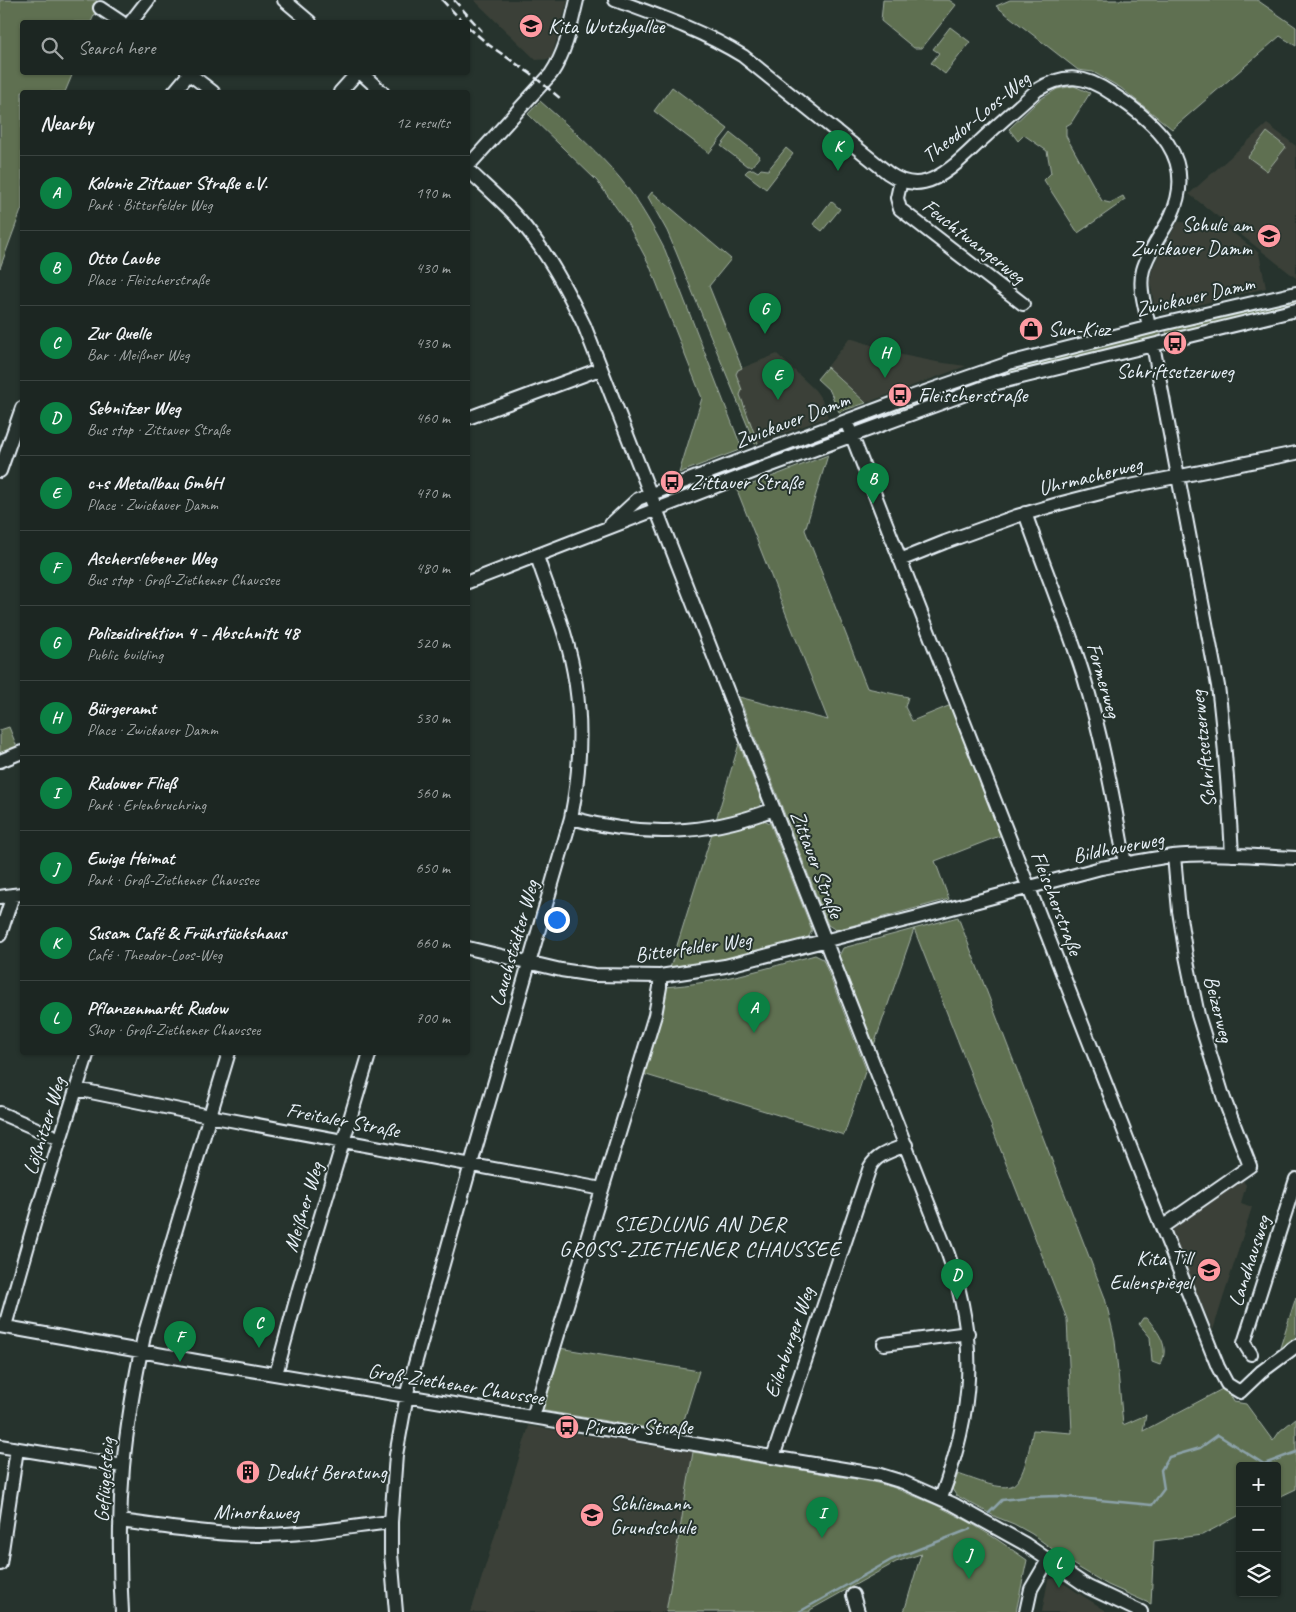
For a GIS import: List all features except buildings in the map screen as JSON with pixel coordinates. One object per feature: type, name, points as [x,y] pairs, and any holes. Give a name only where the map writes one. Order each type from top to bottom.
[{"type":"street","points":[[133,20],[148,0]]},
{"type":"street","points":[[284,0],[308,20]]},
{"type":"street","points":[[470,164],[538,91],[558,64],[564,51],[577,0]]},
{"type":"street","name":"Theodor-Loos-Weg","points":[[615,0],[694,30],[736,52],[893,176],[918,183],[939,176],[1037,90],[1051,82],[1066,78],[1077,78],[1086,80],[1109,91],[1133,108],[1157,130],[1174,154],[1179,171],[1180,186],[1176,205],[1150,253],[1143,271],[1141,282],[1149,327]]},
{"type":"street","points":[[100,8],[118,20]]},
{"type":"street","points":[[175,90],[187,75]]},
{"type":"street","points":[[191,75],[210,90]]},
{"type":"street","points":[[342,90],[356,75]]},
{"type":"street","points":[[362,75],[380,90]]},
{"type":"street","name":"Zittauer Straße","points":[[470,172],[516,216],[548,257],[572,299],[584,325],[955,1274],[968,1333],[967,1406],[957,1448],[941,1498]]},
{"type":"street","name":"Feuchtwangerweg","points":[[902,180],[897,198],[900,209],[1023,304]]},
{"type":"street","name":"Zwickauer Damm","points":[[604,531],[631,504],[649,495],[846,421],[1009,363],[1296,292]]},
{"type":"street","name":"Zwickauer Damm","points":[[470,581],[655,510],[994,384],[1296,310]]},
{"type":"street","name":"Schriftsetzerweg","points":[[1152,345],[1218,686],[1229,791],[1232,855]]},
{"type":"street","points":[[470,417],[600,369]]},
{"type":"street","points":[[0,471],[20,414]]},
{"type":"street","name":"Fleischerstraße","points":[[846,421],[1218,1367],[1227,1384],[1240,1392],[1261,1372],[1296,1346]]},
{"type":"street","name":"Uhrmacherweg","points":[[900,560],[1025,513],[1120,488],[1296,453]]},
{"type":"street","name":"Formerweg","points":[[1025,513],[1084,676],[1112,791],[1125,864]]},
{"type":"street","name":"Lauchstädter Weg","points":[[396,1612],[392,1568],[391,1522],[396,1455],[407,1396],[471,1164],[571,818],[578,775],[580,747],[575,680],[565,636],[537,556]]},
{"type":"street","points":[[0,761],[20,753]]},
{"type":"street","points":[[571,818],[595,825],[633,831],[665,831],[698,829],[730,824],[774,809]]},
{"type":"street","name":"Bildhauerweg","points":[[922,916],[1101,868],[1174,856],[1232,855],[1296,858]]},
{"type":"street","name":"Beizerweg","points":[[1162,1227],[1250,1166],[1224,1099],[1198,1015],[1182,929],[1174,856]]},
{"type":"street","points":[[0,897],[18,894]]},
{"type":"street","points":[[0,935],[18,894]]},
{"type":"street","name":"Bitterfelder Weg","points":[[470,948],[529,963],[594,975],[660,976],[725,966],[922,916]]},
{"type":"street","points":[[533,1417],[655,1015],[660,976]]},
{"type":"street","name":"Lößnitzer Weg","points":[[2,1326],[87,1055]]},
{"type":"street","name":"Geflügelsteig","points":[[122,1612],[120,1521],[123,1466],[140,1351],[228,1055]]},
{"type":"street","name":"Meißner Weg","points":[[276,1374],[299,1289],[369,1055]]},
{"type":"street","name":"Freitaler Straße","points":[[76,1089],[209,1116],[602,1189]]},
{"type":"street","points":[[0,1113],[60,1139]]},
{"type":"street","name":"Eilenburger Weg","points":[[773,1457],[870,1167],[879,1156],[906,1145]]},
{"type":"street","name":"Landhausweg","points":[[1251,1354],[1244,1343],[1296,1179]]},
{"type":"street","name":"Groß-Ziethener Chaussee","points":[[2,1326],[140,1351],[880,1475],[903,1482],[941,1498],[1025,1544],[1093,1590],[1140,1612]]},
{"type":"street","points":[[884,1344],[968,1333]]},
{"type":"street","points":[[0,1446],[123,1466]]},
{"type":"street","points":[[0,1564],[17,1449]]},
{"type":"street","name":"Minorkaweg","points":[[120,1521],[223,1534],[261,1535],[292,1534],[391,1522]]},
{"type":"street","points":[[1026,1612],[1031,1589],[1048,1560]]},
{"type":"street","points":[[853,1596],[858,1612]]},
{"type":"shaded area","name":"Kita Wutzkyallee","points":[[474,0],[568,0],[551,59],[536,60]]},
{"type":"shaded area","name":"Schule am Zwickauer Damm","points":[[1267,124],[1296,146],[1296,278],[1189,194]]},
{"type":"shaded area","points":[[1178,222],[1220,223],[1259,253],[1266,288],[1165,313],[1155,309],[1150,282],[1152,270]]},
{"type":"shaded area","points":[[850,338],[902,355],[966,366],[866,403],[827,367]]},
{"type":"shaded area","points":[[777,354],[815,390],[822,400],[828,417],[755,444],[727,374]]},
{"type":"shaded area","name":"Kita Till Eulenspiegel","points":[[1242,1179],[1246,1185],[1241,1203],[1252,1207],[1213,1330],[1171,1233],[1174,1227]]},
{"type":"shaded area","name":"Schliemann Grundschule","points":[[529,1426],[693,1452],[666,1612],[471,1612]]},
{"type":"shaded area","points":[[1055,1578],[1105,1610],[1105,1612],[1042,1612],[1048,1580]]},
{"type":"green space","points":[[0,0],[97,0],[96,11],[92,20],[20,20],[20,75],[72,75],[66,90],[20,90],[20,213],[0,268]]},
{"type":"green space","points":[[883,0],[949,0],[956,5],[922,48],[914,48],[881,21]]},
{"type":"green space","points":[[1010,0],[1257,0],[1296,27],[1296,46],[1280,36],[1172,129],[1121,88],[1093,72],[1078,70],[996,6]]},
{"type":"green space","points":[[950,27],[970,42],[945,74],[931,63],[939,53],[933,49]]},
{"type":"green space","points":[[1074,86],[1090,93],[1071,123],[1066,126],[1066,136],[1102,201],[1110,203],[1123,196],[1125,200],[1078,233],[1044,180],[1051,173],[1047,151],[1024,135],[1018,141],[1009,129],[1039,100],[1057,89]]},
{"type":"green space","points":[[672,87],[728,129],[709,153],[654,111]]},
{"type":"green space","points":[[540,101],[612,169],[647,218],[665,250],[742,449],[679,473],[702,398],[649,264],[626,221],[597,181],[528,114]]},
{"type":"green space","points":[[1267,132],[1286,147],[1267,171],[1248,157]]},
{"type":"green space","points":[[731,133],[760,156],[752,166],[747,166],[721,146]]},
{"type":"green space","points":[[786,148],[793,154],[766,189],[745,173],[753,169],[758,172],[761,169],[768,170]]},
{"type":"green space","points":[[652,192],[731,259],[709,286],[742,368],[736,374],[742,390],[740,395],[758,443],[755,444],[667,231],[648,197]]},
{"type":"green space","points":[[831,201],[840,209],[822,231],[813,224]]},
{"type":"green space","points":[[1296,296],[1296,304],[1167,336],[1165,327]]},
{"type":"green space","points":[[1159,329],[1161,337],[863,427],[860,420],[968,380]]},
{"type":"green space","points":[[827,367],[866,403],[839,412],[830,391],[817,379]]},
{"type":"green space","points":[[833,430],[836,437],[667,501],[664,493]]},
{"type":"green space","points":[[828,455],[805,530],[867,688],[908,697],[905,707],[912,721],[951,705],[1002,835],[935,861],[949,899],[836,930],[828,925],[739,697],[828,720],[737,490]]},
{"type":"green space","points":[[9,727],[19,752],[0,759],[0,730]]},
{"type":"green space","points":[[739,744],[762,801],[758,809],[734,817],[716,820]]},
{"type":"green space","points":[[762,819],[770,823],[812,930],[808,938],[717,962],[670,968],[712,833]]},
{"type":"green space","points":[[958,917],[1105,1298],[1115,1340],[1123,1425],[1146,1415],[1143,1431],[1226,1387],[1234,1402],[1246,1404],[1273,1441],[1280,1431],[1296,1418],[1296,1489],[1281,1496],[1281,1462],[1236,1462],[1236,1517],[1202,1535],[1154,1541],[1151,1604],[1108,1585],[1074,1565],[1032,1534],[956,1495],[952,1489],[958,1474],[992,1485],[1011,1486],[1016,1483],[1023,1470],[1033,1430],[1072,1433],[1067,1319],[914,929],[874,1045],[839,956],[843,948]]},
{"type":"green space","points":[[815,955],[823,959],[866,1069],[844,1135],[643,1074],[660,1017],[665,987],[722,979]]},
{"type":"green space","points":[[1296,1297],[1296,1341],[1278,1354]]},
{"type":"green space","points":[[1143,1318],[1147,1318],[1162,1340],[1164,1352],[1160,1365],[1152,1362],[1150,1337],[1139,1324]]},
{"type":"green space","points":[[559,1348],[699,1371],[680,1433],[539,1410]]},
{"type":"green space","points":[[693,1452],[873,1482],[892,1487],[936,1505],[969,1522],[1027,1560],[1016,1612],[904,1612],[921,1554],[896,1562],[810,1610],[810,1612],[666,1612]]},
{"type":"waterway","points":[[989,1513],[1002,1500],[1027,1497],[1057,1496],[1152,1505],[1164,1489],[1161,1470],[1169,1457],[1200,1448],[1218,1435],[1264,1464],[1296,1452]]},
{"type":"waterway","points":[[799,1612],[891,1560],[970,1529]]},
{"type":"railway","points":[[442,0],[461,20]]},
{"type":"railway","points":[[454,0],[482,31]]},
{"type":"railway","points":[[470,29],[561,99]]},
{"type":"place","name":"Kita Wutzkyallee","points":[[531,26]]},
{"type":"place","name":"Susam Café & Frühstückshaus","points":[[838,171]]},
{"type":"place","name":"Schule am Zwickauer Damm","points":[[1269,236]]},
{"type":"place","name":"Sun-Kiez","points":[[1031,329]]},
{"type":"place","name":"Polizeidirektion 4 - Abschnitt 48","points":[[765,334]]},
{"type":"place","name":"Schriftsetzerweg","points":[[1175,343]]},
{"type":"place","name":"Bürgeramt","points":[[885,378]]},
{"type":"place","name":"Fleischerstraße","points":[[900,395]]},
{"type":"place","name":"c+s Metallbau GmbH","points":[[778,400]]},
{"type":"place","name":"Zittauer Straße","points":[[672,482]]},
{"type":"place","name":"Otto Laube","points":[[873,504]]},
{"type":"place","name":"Kolonie Zittauer Straße e.V.","points":[[754,1033]]},
{"type":"place","name":"Kita Till Eulenspiegel","points":[[1209,1270]]},
{"type":"place","name":"Sebnitzer Weg","points":[[957,1300]]},
{"type":"place","name":"Zur Quelle","points":[[259,1348]]},
{"type":"place","name":"Ascherslebener Weg","points":[[180,1362]]},
{"type":"place","name":"Pirnaer Straße","points":[[567,1427]]},
{"type":"place","name":"Dedukt Beratung","points":[[248,1472]]},
{"type":"place","name":"Schliemann Grundschule","points":[[592,1515]]},
{"type":"place","name":"Rudower Fließ","points":[[822,1538]]},
{"type":"place","name":"Ewige Heimat","points":[[969,1579]]},
{"type":"place","name":"Pflanzenmarkt Rudow","points":[[1059,1588]]},
{"type":"district","name":"SIEDLUNG AN DER GROSS-ZIETHENER CHAUSSEE","points":[[700,1236]]}]
